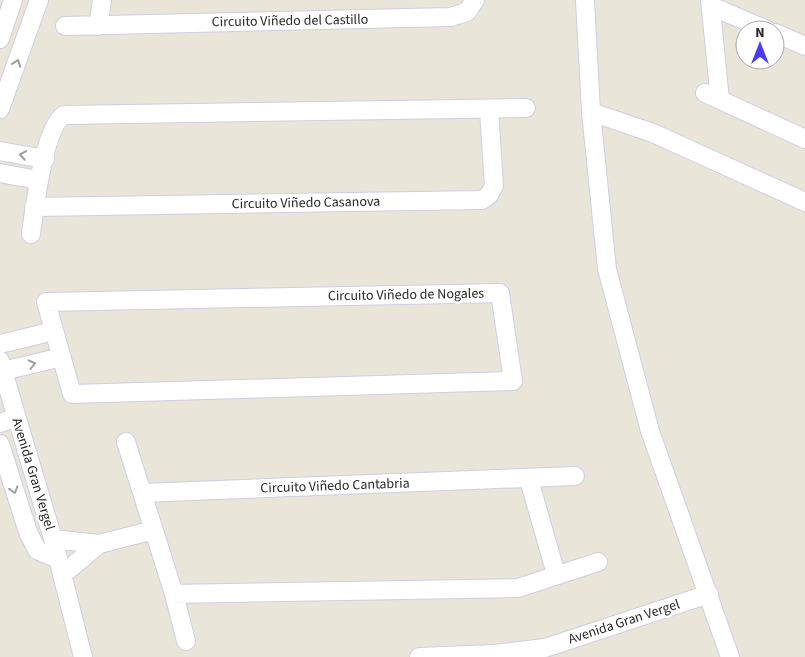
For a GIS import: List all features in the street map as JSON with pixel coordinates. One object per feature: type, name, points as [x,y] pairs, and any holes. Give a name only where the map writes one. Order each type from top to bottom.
[{"type":"street","points":[[0,38],[13,0]]},
{"type":"street","points":[[0,109],[39,0]]},
{"type":"street","points":[[98,26],[102,0]]},
{"type":"street","name":"Circuito Viñedo del Castillo","points":[[64,26],[450,17],[467,12],[476,0]]},
{"type":"street","points":[[585,0],[591,112],[608,269],[650,431],[730,657]]},
{"type":"street","points":[[746,20],[710,3],[712,96],[805,139]]},
{"type":"street","points":[[785,37],[805,46]]},
{"type":"street","points":[[31,234],[38,180],[55,125],[64,115],[526,108]]},
{"type":"street","name":"Circuito Viñedo Casanova","points":[[34,206],[482,200],[489,195],[494,186],[489,110]]},
{"type":"street","points":[[591,112],[653,133],[805,202]]},
{"type":"street","points":[[0,151],[45,159]]},
{"type":"street","points":[[0,173],[38,180]]},
{"type":"street","name":"Circuito Viñedo de Nogales","points":[[500,293],[513,381],[72,394],[54,331],[46,302],[500,293]]},
{"type":"street","points":[[0,344],[54,331]]},
{"type":"street","points":[[1,366],[62,357]]},
{"type":"street","name":"Avenida Gran Vergel","points":[[1,366],[8,420],[53,539],[83,657]]},
{"type":"street","points":[[126,442],[174,594],[186,641]]},
{"type":"street","name":"Avenida Gran Vergel","points":[[0,444],[28,532],[36,550],[60,567]]},
{"type":"street","name":"Circuito Viñedo Cantabria","points":[[142,493],[529,480],[575,476]]},
{"type":"street","points":[[529,480],[556,574]]},
{"type":"street","points":[[60,567],[99,544],[154,530]]},
{"type":"street","points":[[53,539],[99,544]]},
{"type":"street","points":[[174,594],[518,588],[556,574],[598,562]]},
{"type":"street","name":"Avenida Gran Vergel","points":[[419,657],[541,652],[709,594]]}]
